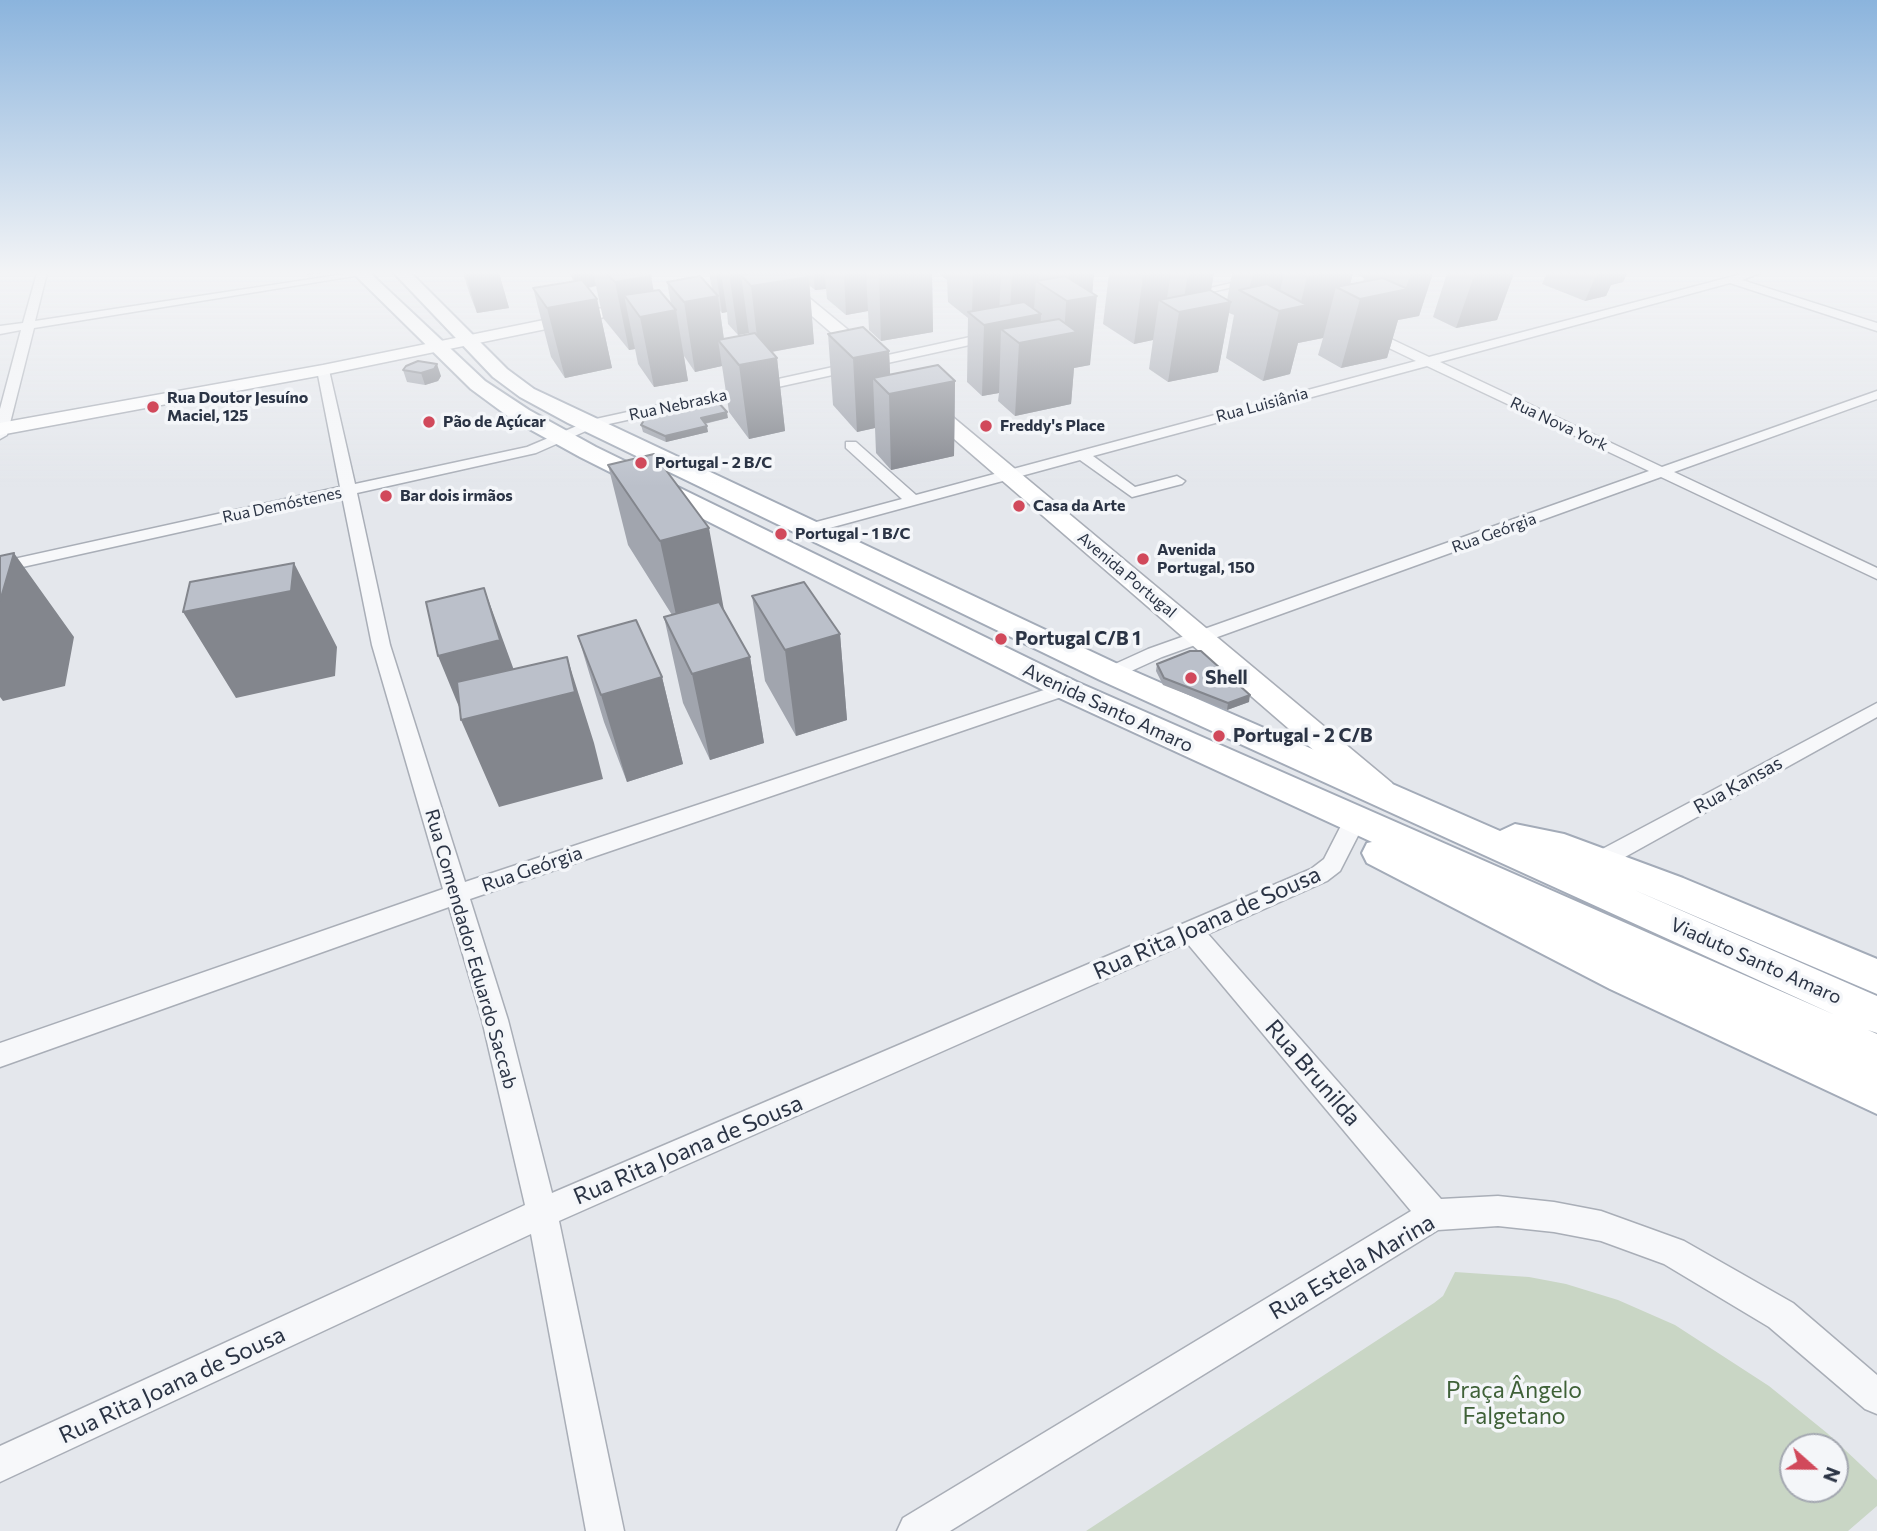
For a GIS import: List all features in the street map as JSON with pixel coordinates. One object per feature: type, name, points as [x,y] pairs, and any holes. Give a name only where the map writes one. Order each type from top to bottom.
[{"type":"main road","name":"Avenida Santo Amaro","points":[[432,344],[478,385],[521,415],[1066,689],[1635,926]]},
{"type":"main road","name":"Avenida Santo Amaro","points":[[473,344],[500,373],[527,393],[1111,673],[1369,814],[1456,825],[1635,926]]},
{"type":"main road","points":[[1369,814],[1375,848],[1381,854],[1625,977],[1877,1094]]},
{"type":"main road","points":[[1456,825],[1551,844],[1599,861],[1670,888],[1877,977]]},
{"type":"main road","name":"Viaduto Santo Amaro","points":[[1635,926],[1877,1015]]},
{"type":"main road","name":"Viaduto Santo Amaro","points":[[1635,926],[1877,1054]]},
{"type":"street","points":[[22,344],[1,431],[323,370],[439,351],[453,344]]},
{"type":"street","name":"Avenida Portugal","points":[[856,344],[1201,637],[1369,814]]},
{"type":"street","name":"Rua Nebraska","points":[[562,437],[591,424],[953,344]]},
{"type":"street","name":"Rua Nova York","points":[[1392,344],[1877,574]]},
{"type":"street","name":"Rua Luisiânia","points":[[811,528],[1488,344]]},
{"type":"street","name":"Rua Comendador Eduardo Saccab","points":[[323,370],[382,645],[495,1020],[542,1213],[606,1531]]},
{"type":"street","name":"Rua Geórgia","points":[[1111,673],[1201,637],[1877,396]]},
{"type":"street","name":"Rua Demóstenes","points":[[0,567],[531,450],[562,437]]},
{"type":"street","points":[[851,445],[911,499]]},
{"type":"street","points":[[1081,454],[1132,492],[1177,481]]},
{"type":"street","name":"Rua Geórgia","points":[[0,1055],[457,894],[1066,689]]},
{"type":"street","name":"Rua Kansas","points":[[1599,861],[1877,709]]},
{"type":"street","name":"Rua Rita Joana de Sousa","points":[[0,1464],[542,1213],[1319,875],[1332,865],[1369,814]]},
{"type":"street","name":"Rua Brunilda","points":[[1192,932],[1434,1215]]},
{"type":"street","name":"Rua Estela Marina","points":[[916,1531],[1434,1215],[1498,1211],[1554,1217],[1601,1226],[1673,1252],[1781,1315],[1877,1397]]},
{"type":"green space","name":"Praça Ângelo Falgetano","points":[[1455,1272],[1529,1277],[1566,1284],[1618,1300],[1675,1325],[1769,1386],[1827,1433],[1779,1433],[1779,1503],[1849,1503],[1849,1454],[1877,1480],[1877,1506],[1848,1531],[1086,1531],[1443,1296]]},
{"type":"building","points":[[722,344],[765,344],[777,358],[739,365]]},
{"type":"building","points":[[839,344],[882,344],[889,351],[853,358]]},
{"type":"building","points":[[418,361],[437,364],[434,369],[421,373],[403,370]]},
{"type":"building","points":[[938,365],[955,381],[889,394],[873,378]]},
{"type":"building","points":[[717,401],[727,412],[701,418],[707,426],[665,436],[641,425],[646,417]]},
{"type":"building","points":[[654,454],[709,528],[660,541],[608,465]]},
{"type":"building","points":[[14,553],[0,601],[0,556]]},
{"type":"building","points":[[294,563],[291,591],[183,612],[190,582]]},
{"type":"building","points":[[804,582],[840,634],[785,650],[752,596]]},
{"type":"building","points":[[484,588],[500,640],[438,656],[426,602]]},
{"type":"building","points":[[719,602],[750,657],[692,674],[664,617]]},
{"type":"building","points":[[636,620],[662,677],[601,695],[578,636]]},
{"type":"building","name":"Shell","points":[[1190,651],[1201,651],[1250,695],[1228,703],[1164,678],[1157,664]]},
{"type":"building","points":[[567,657],[575,692],[461,720],[457,682]]},
{"type":"place","name":"Rua Doutor Jesuíno Maciel, 125","points":[[153,407]]},
{"type":"place","name":"Pão de Açúcar","points":[[429,422]]},
{"type":"place","name":"Freddy's Place","points":[[986,426]]},
{"type":"place","name":"Portugal - 2 B/C","points":[[641,463]]},
{"type":"place","name":"Bar dois irmãos","points":[[386,496]]},
{"type":"place","name":"Casa da Arte","points":[[1019,506]]},
{"type":"place","name":"Portugal - 1 B/C","points":[[781,534]]},
{"type":"place","name":"Avenida Portugal, 150","points":[[1143,559]]},
{"type":"place","name":"Portugal C/B 1","points":[[1001,639]]},
{"type":"place","name":"Shell","points":[[1191,678]]},
{"type":"place","name":"Portugal - 2 C/B","points":[[1219,736]]}]
